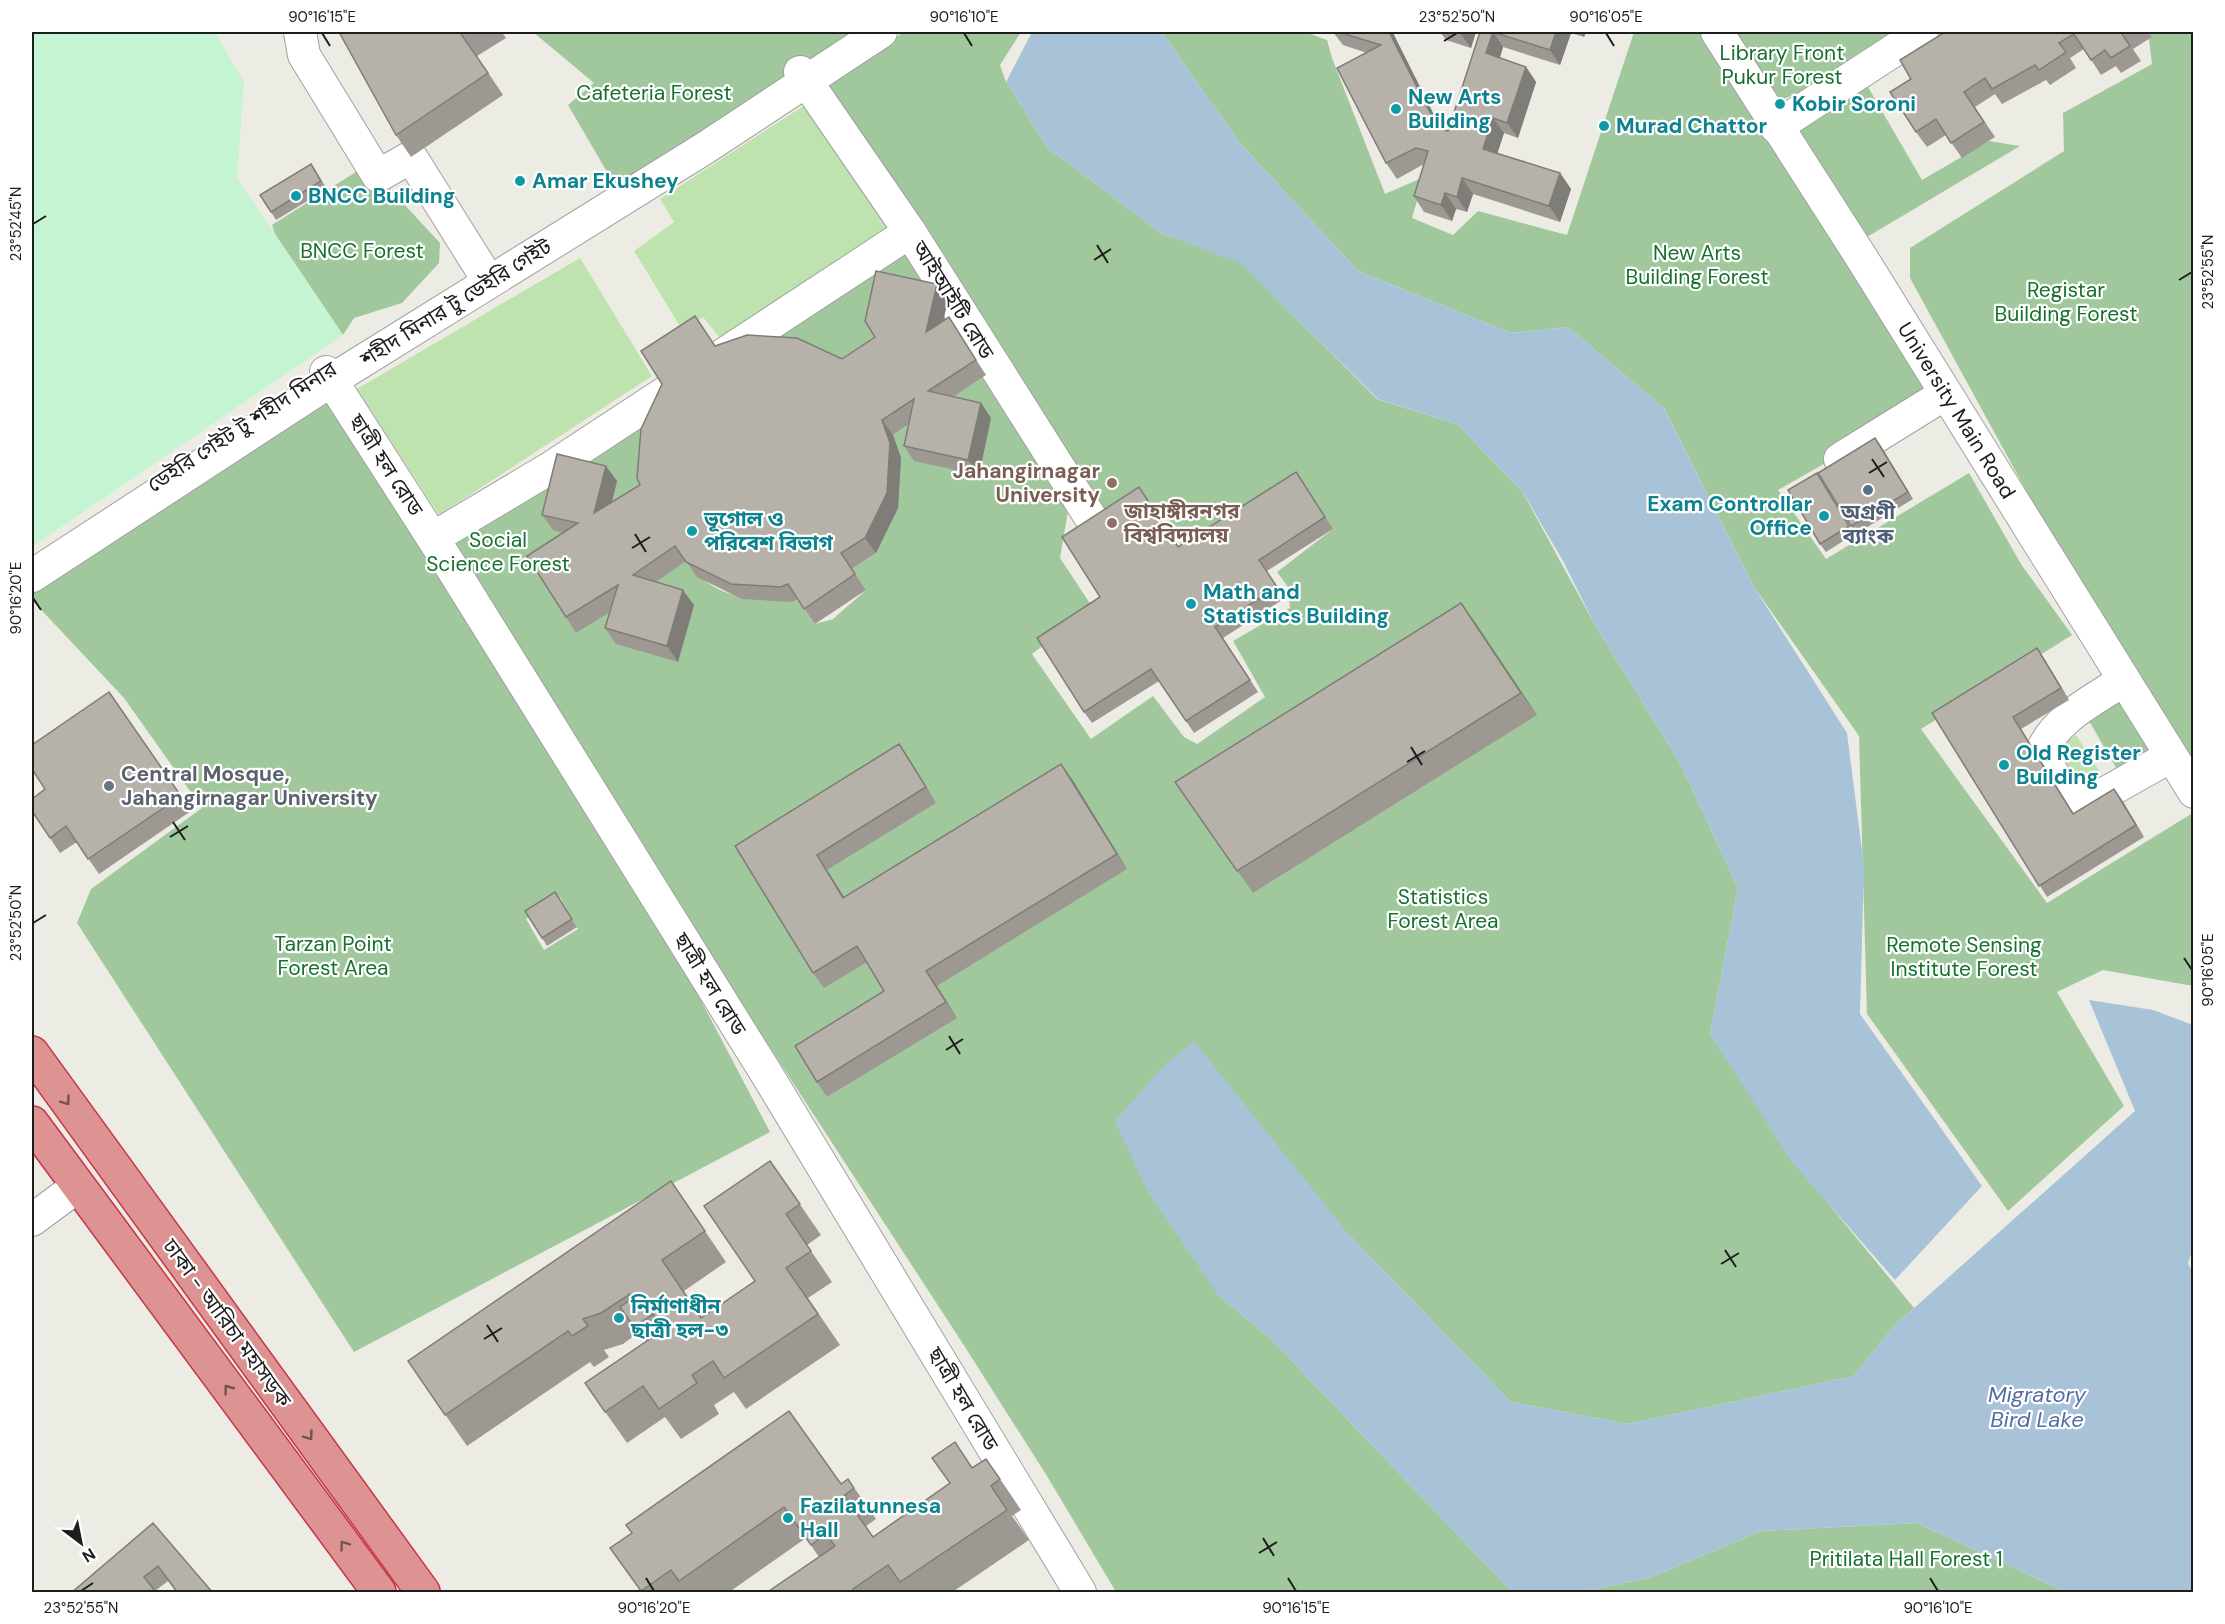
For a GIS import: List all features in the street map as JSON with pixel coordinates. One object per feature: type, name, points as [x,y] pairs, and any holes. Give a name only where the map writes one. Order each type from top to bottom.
[{"type":"highway","name":"ঢাকা - আরিচা মহাসড়ক","points":[[32,1053],[423,1593]]},
{"type":"highway","name":"ঢাকা - আরিচা মহাসড়ক","points":[[32,1123],[379,1593]]},
{"type":"highway","points":[[106,1224],[139,1202]]},
{"type":"street","points":[[300,32],[304,55],[378,176],[411,157],[485,278],[579,212],[803,76],[864,32]]},
{"type":"street","name":"শহীদ মিনার টু ডেইরি গেইট","points":[[485,278],[705,148],[803,76],[881,32]]},
{"type":"street","name":"University Main Road","points":[[1717,32],[1863,260],[2193,792]]},
{"type":"street","points":[[1776,127],[1922,32]]},
{"type":"street","name":"আইআইটি রোড","points":[[803,76],[910,232],[1094,523]]},
{"type":"street","points":[[433,538],[552,467],[910,232]]},
{"type":"street","name":"ডেইরি গেইট টু শহীদ মিনার","points":[[32,563],[485,278]]},
{"type":"street","points":[[32,576],[329,376]]},
{"type":"street","name":"ছাত্রী হল রোড","points":[[329,376],[433,538],[766,1073],[1080,1593]]},
{"type":"street","points":[[1840,459],[1945,394]]},
{"type":"street","points":[[2124,680],[2060,724],[2047,739],[2042,753],[2069,797],[2082,802],[2095,799],[2171,756]]},
{"type":"street","points":[[32,1220],[78,1186]]},
{"type":"green space","points":[[32,32],[215,32],[244,82],[237,178],[343,335],[32,547]]},
{"type":"green space","name":"Cafeteria Forest","points":[[533,32],[865,32],[617,189],[568,105],[594,83]]},
{"type":"green space","name":"Statistics Forest Area","points":[[904,32],[1021,32],[1000,65],[1006,82],[1048,148],[1161,233],[1240,262],[1377,399],[1457,424],[1522,491],[1595,625],[1680,763],[1738,888],[1710,1034],[1823,1197],[1914,1308],[1894,1326],[1854,1376],[1628,1424],[1511,1402],[1351,1237],[1218,1295],[1271,1339],[1512,1592],[1116,1592],[1047,1476],[965,1347],[439,539],[658,401],[648,493],[589,539],[577,632],[686,561],[697,574],[723,591],[752,598],[800,600],[815,624],[833,619],[866,590],[852,569],[876,553],[893,435],[986,375],[1068,511],[1060,558],[1093,608],[1032,654],[1091,739],[1153,696],[1184,737],[1197,744],[1265,697],[1233,641],[1290,608],[1288,587],[1277,572],[1333,529],[1182,546],[1168,517],[1147,499],[1112,521],[823,86]]},
{"type":"green space","points":[[1162,32],[1305,32],[1327,40],[1385,194],[1424,177],[1412,218],[1453,235],[1478,211],[1567,235],[1634,32],[1708,32],[1931,391],[1829,461],[1778,490],[1826,559],[1969,473],[2021,564],[2072,635],[1921,729],[2047,903],[2191,814],[2193,818],[2193,986],[2103,970],[2057,992],[2124,1106],[2008,1211],[1867,1014],[1859,736],[1754,587],[1664,408],[1568,327],[1511,333],[1358,271],[1238,141]]},
{"type":"green space","name":"Library Front Pukur Forest","points":[[1719,32],[1919,32],[1859,72],[1766,105]]},
{"type":"green space","name":"Registar Building Forest","points":[[2148,32],[2193,32],[2193,792],[2171,756],[1910,278],[1910,248],[2064,151],[2063,113],[2152,64]]},
{"type":"green space","points":[[1865,82],[1922,180],[1989,141],[2020,146],[1862,240],[1794,127]]},
{"type":"green space","points":[[808,103],[888,228],[720,338],[703,317],[683,331],[634,251],[674,222],[660,199]]},
{"type":"green space","name":"BNCC Forest","points":[[370,163],[378,176],[440,243],[439,263],[402,303],[354,318],[343,335],[275,234],[272,225]]},
{"type":"green space","points":[[912,236],[969,326],[876,336],[852,375],[758,350]]},
{"type":"green space","points":[[580,258],[652,376],[439,515],[357,389]]},
{"type":"green space","name":"Tarzan Point Forest Area","points":[[331,381],[643,890],[770,1132],[354,1352],[77,923],[91,889],[202,808],[124,698],[32,600],[32,577]],"holes":[[[560,897],[578,929],[544,950],[526,919]]]},
{"type":"green space","points":[[2125,691],[2157,749],[2118,771],[2085,714]]},
{"type":"green space","points":[[2076,735],[2100,772],[2078,787],[2055,748]]},
{"type":"green space","name":"Pritilata Hall Forest 1","points":[[1917,1523],[2066,1592],[1581,1592],[1652,1577],[1761,1531]]},
{"type":"water","points":[[1032,32],[1162,32],[1238,141],[1358,271],[1511,333],[1568,327],[1664,408],[1754,587],[1847,733],[1864,866],[1860,1014],[1982,1186],[1895,1280],[1792,1162],[1710,1034],[1738,888],[1680,763],[1595,625],[1563,561],[1522,491],[1457,424],[1378,399],[1240,263],[1161,233],[1048,148],[1006,82]]},
{"type":"water","name":"Migratory Bird Lake","points":[[2089,1000],[2153,1010],[2193,1025],[2194,1246],[2188,1263],[2194,1276],[2193,1592],[2066,1592],[1917,1523],[1761,1531],[1652,1577],[1581,1592],[1512,1592],[1271,1339],[1218,1295],[1147,1190],[1115,1121],[1164,1066],[1194,1041],[1351,1237],[1511,1402],[1628,1424],[1854,1376],[1894,1326],[2135,1111]]},
{"type":"building","points":[[339,32],[465,32],[461,34],[488,73],[396,135]]},
{"type":"building","name":"New Arts Building","points":[[1338,32],[1389,32],[1438,128],[1448,131],[1480,32],[1493,32],[1486,53],[1526,67],[1507,123],[1493,118],[1483,149],[1560,173],[1549,206],[1462,178],[1457,197],[1445,193],[1441,205],[1414,196],[1428,151],[1416,148],[1386,163],[1337,68],[1381,45]]},
{"type":"building","points":[[1493,32],[1556,32],[1550,50]]},
{"type":"building","points":[[1945,32],[2126,32],[2122,34],[2130,46],[2111,58],[2105,50],[2091,60],[2074,34],[2059,43],[2066,52],[2039,70],[2035,65],[1992,89],[1985,78],[1964,92],[1984,122],[1951,143],[1936,119],[1916,132],[1890,92],[1911,79],[1900,60]]},
{"type":"building","points":[[311,164],[321,181],[271,212],[260,195]]},
{"type":"building","points":[[876,271],[937,284],[926,332],[949,317],[976,360],[928,391],[981,403],[968,460],[904,446],[914,399],[882,420],[890,443],[887,493],[865,538],[841,553],[855,574],[804,609],[788,584],[781,587],[731,584],[686,562],[675,546],[633,575],[683,590],[667,646],[605,628],[618,585],[566,617],[527,556],[578,523],[542,515],[557,454],[606,466],[594,513],[640,485],[637,478],[641,429],[662,384],[641,351],[695,316],[715,346],[747,335],[797,338],[842,359],[875,337],[865,321]]},
{"type":"building","name":"অগ্রণী ব্যাংক","points":[[1875,438],[1908,492],[1851,526],[1818,473]]},
{"type":"building","name":"Math and Statistics Building","points":[[1296,472],[1325,517],[1259,560],[1277,587],[1215,627],[1250,680],[1186,721],[1151,669],[1084,712],[1037,638],[1100,597],[1062,537],[1139,487],[1178,547]]},
{"type":"building","name":"Exam Controllar Office","points":[[1817,473],[1849,526],[1820,544],[1788,490]]},
{"type":"building","points":[[1461,603],[1521,693],[1237,871],[1175,782]]},
{"type":"building","name":"Old Register Building","points":[[2037,648],[2061,688],[2013,717],[2073,814],[2114,789],[2136,825],[2039,886],[1932,713]]},
{"type":"building","name":"Central Mosque, Jahangirnagar University","points":[[109,692],[181,796],[88,859],[66,826],[50,838],[32,811],[32,799],[45,789],[32,769],[32,745]]},
{"type":"building","points":[[899,744],[926,787],[817,855],[843,898],[1061,764],[1117,854],[926,971],[946,1002],[817,1082],[795,1046],[884,991],[857,946],[813,973],[735,846]]},
{"type":"building","points":[[555,892],[572,919],[542,938],[525,911]]},
{"type":"building","points":[[770,1161],[800,1204],[786,1214],[811,1251],[786,1268],[818,1314],[724,1378],[713,1361],[692,1375],[697,1383],[659,1409],[643,1386],[605,1412],[585,1383],[663,1330],[653,1314],[634,1327],[620,1307],[633,1298],[630,1294],[601,1313],[583,1319],[588,1326],[572,1336],[568,1331],[445,1415],[408,1361],[671,1181],[705,1231],[662,1260],[701,1318],[755,1281],[704,1206]]},
{"type":"building","points":[[789,1411],[841,1484],[848,1479],[854,1488],[844,1496],[873,1537],[950,1483],[932,1458],[955,1442],[972,1468],[986,1459],[1000,1479],[991,1486],[1007,1510],[900,1582],[888,1565],[853,1589],[856,1593],[766,1593],[835,1546],[826,1534],[811,1545],[784,1507],[679,1581],[671,1570],[641,1591],[610,1548],[632,1533],[626,1525]]},
{"type":"building","points":[[153,1523],[213,1593],[178,1593],[158,1566],[144,1577],[155,1591],[153,1593],[71,1593]]},
{"type":"place","name":"Kobir Soroni","points":[[1780,104]]},
{"type":"place","name":"New Arts Building","points":[[1396,109]]},
{"type":"place","name":"Murad Chattor","points":[[1604,126]]},
{"type":"place","name":"Amar Ekushey","points":[[520,181]]},
{"type":"place","name":"BNCC Building","points":[[296,196]]},
{"type":"place","name":"Jahangirnagar University","points":[[1112,483]]},
{"type":"place","name":"অগ্রণী ব্যাংক","points":[[1868,490]]},
{"type":"place","name":"Exam Controllar Office","points":[[1824,516]]},
{"type":"place","name":"জাহাঙ্গীরনগর বিশ্ববিদ্যালয়","points":[[1112,523]]},
{"type":"place","name":"ভূগোল ও পরিবেশ বিভাগ","points":[[692,531]]},
{"type":"place","name":"Math and Statistics Building","points":[[1191,604]]},
{"type":"place","name":"Old Register Building","points":[[2004,765]]},
{"type":"place","name":"Central Mosque, Jahangirnagar University","points":[[109,786]]},
{"type":"place","name":"নির্মাণাধীন ছাত্রী হল-৩","points":[[619,1318]]},
{"type":"place","name":"Fazilatunnesa Hall","points":[[788,1518]]},
{"type":"park label","name":"New Arts Building Forest","points":[[1697,265]]},
{"type":"park label","name":"Social Science Forest","points":[[498,552]]},
{"type":"park label","name":"Remote Sensing Institute Forest","points":[[1964,957]]}]
